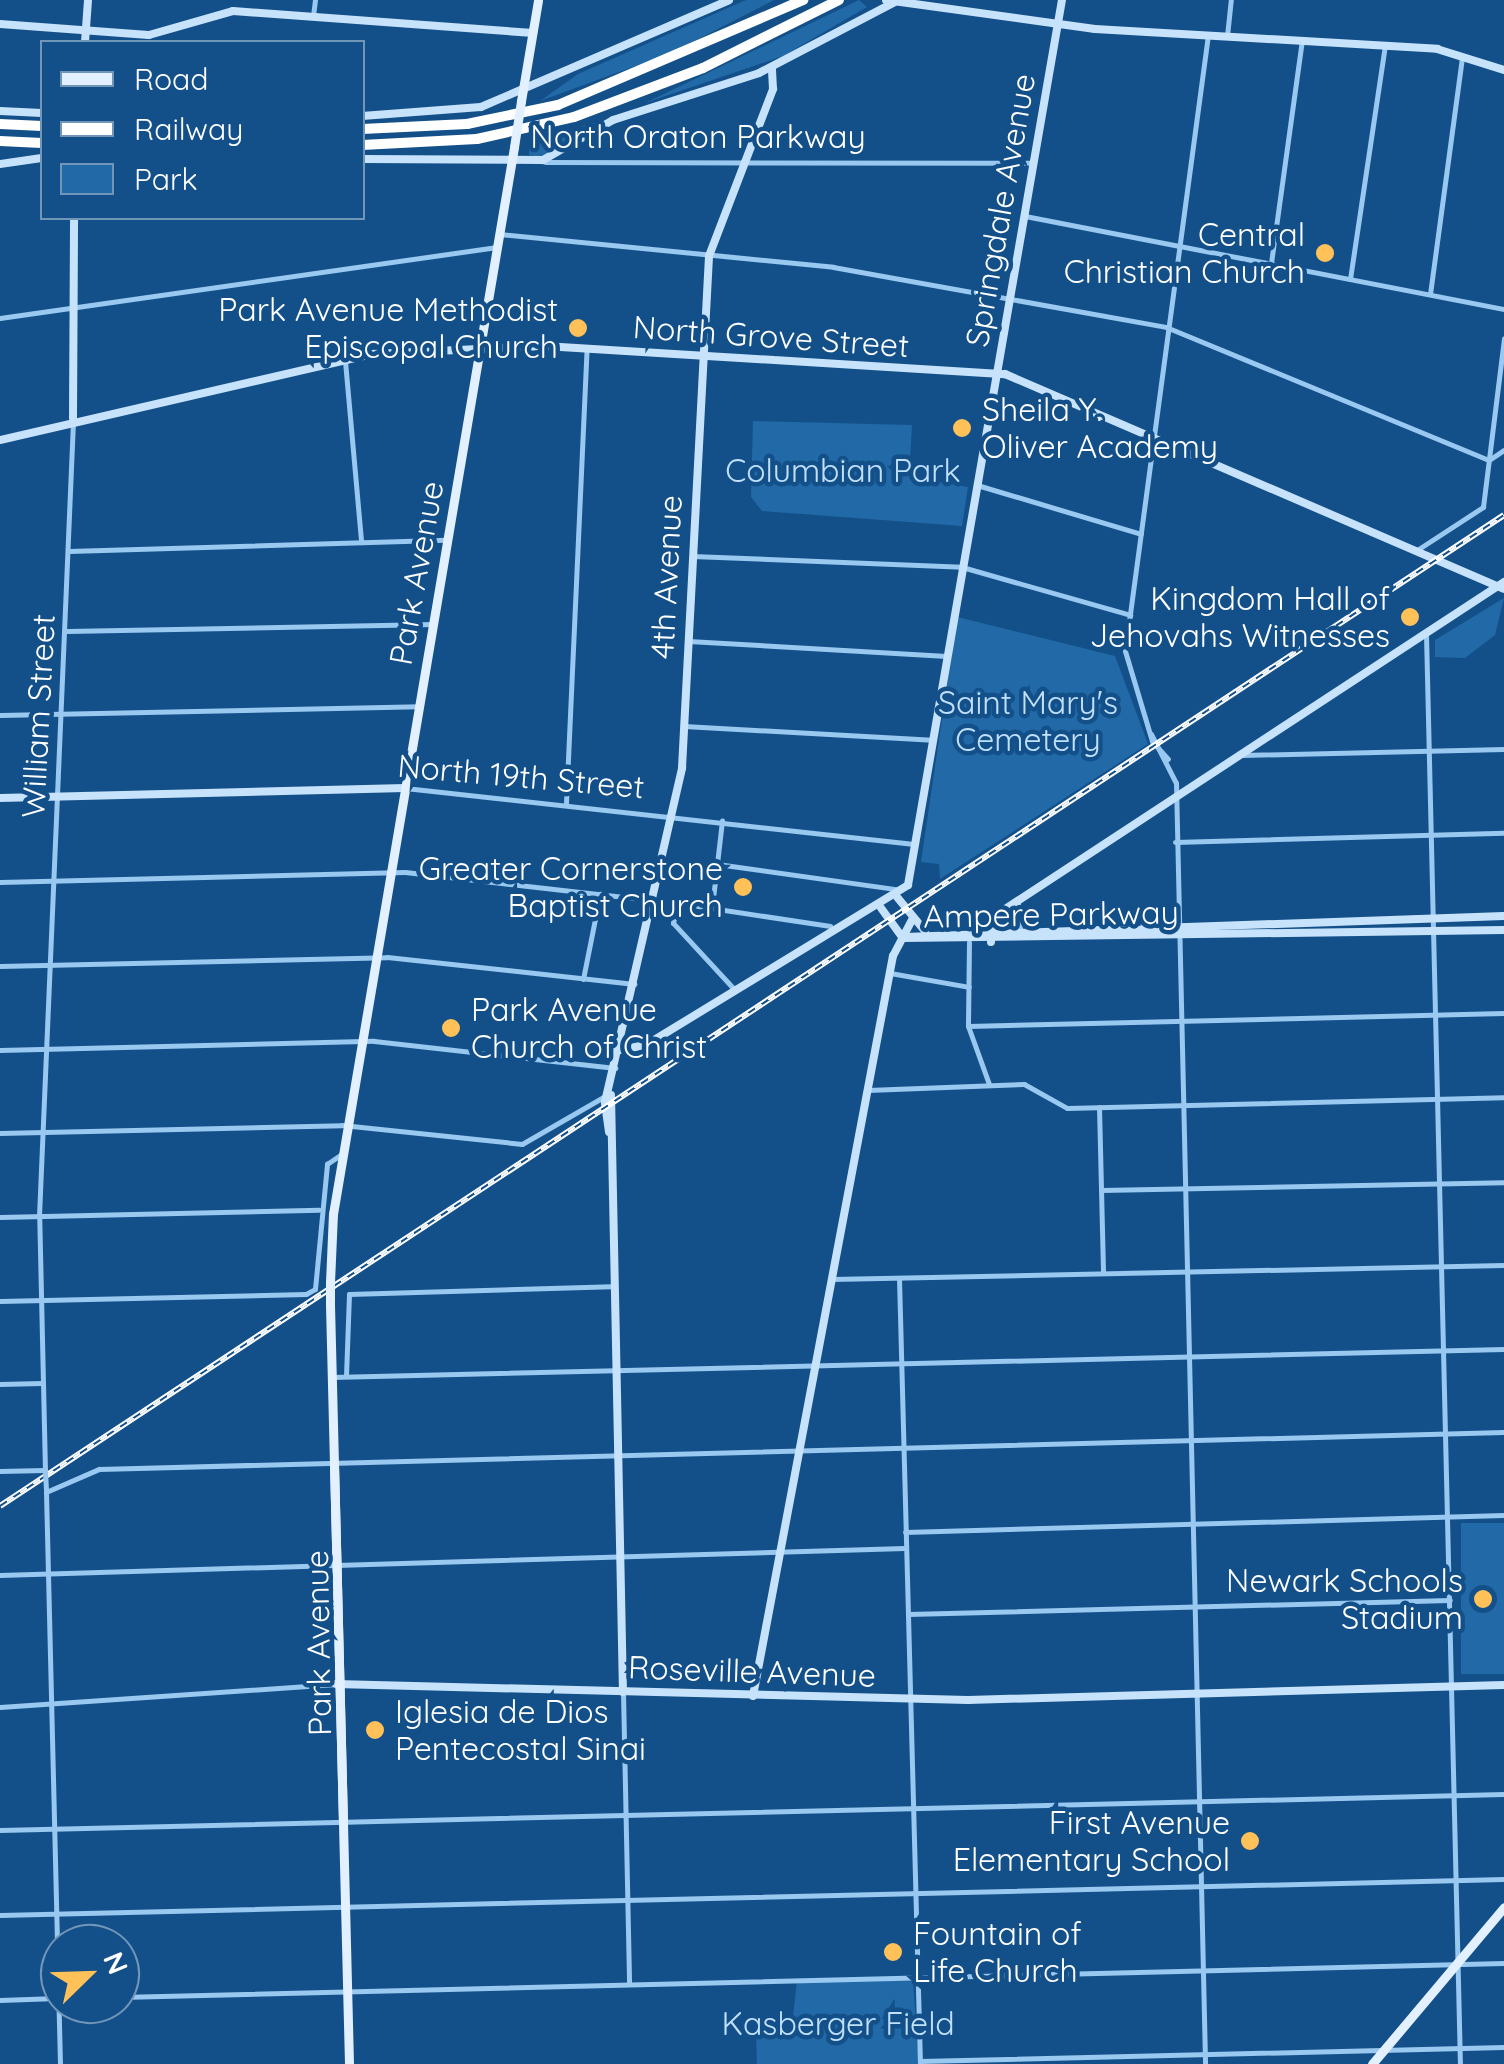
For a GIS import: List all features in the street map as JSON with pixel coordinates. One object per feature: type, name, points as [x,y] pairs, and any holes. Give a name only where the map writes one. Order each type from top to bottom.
[{"type":"highway","points":[[365,129],[467,124],[558,105],[803,0]]},
{"type":"highway","points":[[365,146],[477,139],[574,117],[704,68],[839,0]]},
{"type":"highway","points":[[0,124],[40,126]]},
{"type":"highway","points":[[0,141],[40,143]]},
{"type":"main road","name":"Park Avenue","points":[[349,2064],[330,1282],[343,1154],[538,0]]},
{"type":"main road","points":[[1372,2064],[1504,1906]]},
{"type":"street","points":[[86,40],[88,0]]},
{"type":"street","points":[[313,16],[315,0]]},
{"type":"street","name":"North Oraton Parkway","points":[[365,116],[460,111],[522,96],[730,0]]},
{"type":"street","name":"Springdale Avenue","points":[[900,895],[915,844],[1062,0]]},
{"type":"street","points":[[1227,36],[1232,0]]},
{"type":"street","points":[[532,162],[613,120],[772,67],[894,1],[1057,25],[1385,46],[1462,57],[1504,70]]},
{"type":"street","points":[[0,24],[149,35],[233,11],[533,33]]},
{"type":"street","points":[[1204,2064],[1174,799],[1168,759],[1151,734],[1125,657],[1208,35]]},
{"type":"street","points":[[1271,264],[1302,41]]},
{"type":"street","points":[[1350,279],[1385,46]]},
{"type":"street","points":[[1430,294],[1462,57]]},
{"type":"street","name":"4th Avenue","points":[[623,1692],[611,1286],[610,1095],[672,815],[684,726],[708,256],[773,89],[772,67]]},
{"type":"street","points":[[0,111],[40,113]]},
{"type":"street","points":[[0,164],[40,158]]},
{"type":"street","name":"North Oraton Parkway","points":[[365,159],[1034,163]]},
{"type":"street","points":[[1025,216],[1504,309]]},
{"type":"street","name":"William Street","points":[[56,1924],[39,1216],[70,550],[73,418],[68,308],[74,220]]},
{"type":"street","points":[[499,234],[1012,295],[1169,328],[1489,460]]},
{"type":"street","points":[[0,318],[496,247]]},
{"type":"street","points":[[1416,550],[1482,507],[1504,338]]},
{"type":"street","points":[[566,803],[586,348]]},
{"type":"street","name":"North Grove Street","points":[[0,440],[73,418],[345,360],[480,349],[586,348],[998,374],[1502,586]]},
{"type":"street","points":[[345,360],[361,542]]},
{"type":"street","points":[[1489,460],[1504,450]]},
{"type":"street","points":[[977,485],[1141,534]]},
{"type":"street","points":[[70,550],[447,540]]},
{"type":"street","points":[[692,556],[962,567],[1130,615]]},
{"type":"street","points":[[991,942],[991,929],[1019,900],[1502,586]]},
{"type":"street","points":[[67,630],[433,624]]},
{"type":"street","points":[[1426,634],[1460,2064]]},
{"type":"street","points":[[688,641],[947,656]]},
{"type":"street","points":[[0,716],[419,706]]},
{"type":"street","points":[[684,726],[932,740]]},
{"type":"street","points":[[1240,755],[1504,749]]},
{"type":"street","name":"North 19th Street","points":[[0,798],[405,788],[915,844]]},
{"type":"street","points":[[712,907],[722,821]]},
{"type":"street","points":[[1174,842],[1504,833]]},
{"type":"street","points":[[717,864],[900,895]]},
{"type":"street","points":[[0,882],[391,873],[653,900]]},
{"type":"street","points":[[584,978],[600,894]]},
{"type":"street","points":[[620,1050],[646,1045],[830,926],[881,908],[900,895]]},
{"type":"street","points":[[900,895],[912,920],[925,931]]},
{"type":"street","points":[[991,929],[1019,900]]},
{"type":"street","points":[[734,988],[674,923],[678,904],[830,926]]},
{"type":"street","points":[[881,908],[903,938]]},
{"type":"street","points":[[1012,910],[1020,928]]},
{"type":"street","name":"Ampere Parkway","points":[[903,938],[925,931],[1504,916]]},
{"type":"street","points":[[753,1696],[890,973],[912,920]]},
{"type":"street","name":"Ampere Parkway","points":[[903,938],[991,942],[1504,930]]},
{"type":"street","points":[[969,942],[968,1026],[989,1085]]},
{"type":"street","points":[[0,966],[376,957],[635,984]]},
{"type":"street","points":[[890,973],[968,987]]},
{"type":"street","points":[[968,1026],[1504,1013]]},
{"type":"street","points":[[0,1050],[362,1041],[616,1068]]},
{"type":"street","points":[[868,1090],[1032,1086],[1056,1107],[1504,1097]]},
{"type":"street","points":[[0,1134],[348,1126],[526,1143],[610,1095]]},
{"type":"street","points":[[1099,1107],[1103,1273]]},
{"type":"street","name":"Park Avenue","points":[[41,1300],[315,1289],[319,1210],[328,1161],[343,1154]]},
{"type":"street","points":[[1101,1190],[1504,1182]]},
{"type":"street","points":[[0,1217],[319,1210]]},
{"type":"street","points":[[832,1279],[1504,1265]]},
{"type":"street","points":[[899,1278],[920,2062],[1504,2047]]},
{"type":"street","points":[[346,1376],[349,1294],[611,1286]]},
{"type":"street","points":[[0,1301],[41,1300]]},
{"type":"street","points":[[332,1376],[1504,1348]]},
{"type":"street","points":[[0,1384],[43,1383]]},
{"type":"street","points":[[46,1491],[99,1469],[1504,1432]]},
{"type":"street","points":[[0,1471],[45,1471]]},
{"type":"street","points":[[904,1532],[1504,1516]]},
{"type":"street","points":[[0,1575],[48,1570],[905,1548]]},
{"type":"street","points":[[906,1614],[1450,1600]]},
{"type":"street","name":"Roseville Avenue","points":[[0,1707],[340,1684],[908,1700],[1504,1685]]},
{"type":"street","points":[[623,1692],[629,1984]]},
{"type":"street","points":[[0,1830],[1504,1794]]},
{"type":"street","points":[[0,1916],[1504,1880]]},
{"type":"street","points":[[140,1996],[1504,1962]]},
{"type":"street","points":[[0,2000],[40,1999]]},
{"type":"street","name":"William Street","points":[[59,2024],[60,2064]]},
{"type":"green space","points":[[746,0],[774,0],[671,53],[540,101],[578,74]]},
{"type":"green space","points":[[859,0],[867,7],[783,56],[645,103]]},
{"type":"green space","points":[[597,122],[543,157],[529,155],[530,141]]},
{"type":"green space","name":"Columbian Park","points":[[753,421],[912,425],[909,477],[968,487],[962,526],[762,511],[751,497]]},
{"type":"green space","points":[[1504,598],[1495,635],[1465,658],[1435,657],[1435,640]]},
{"type":"green space","name":"Saint Mary's Cemetery","points":[[957,617],[1115,656],[1148,744],[940,879],[939,864],[921,862]]},
{"type":"green space","name":"Newark Schools Stadium","points":[[1461,1523],[1504,1523],[1504,1674],[1461,1674]]},
{"type":"green space","name":"Kasberger Field","points":[[797,1981],[913,1981],[919,2064],[757,2064],[756,2033],[791,2032]]},
{"type":"railway","points":[[0,1506],[1504,515]]},
{"type":"place","name":"Central Christian Church","points":[[1325,253]]},
{"type":"place","name":"Park Avenue Methodist Episcopal Church","points":[[578,328]]},
{"type":"place","name":"Sheila Y. Oliver Academy","points":[[962,428]]},
{"type":"place","name":"Kingdom Hall of Jehovahs Witnesses","points":[[1410,617]]},
{"type":"place","name":"Greater Cornerstone Baptist Church","points":[[743,887]]},
{"type":"place","name":"Park Avenue Church of Christ","points":[[451,1028]]},
{"type":"place","name":"Newark Schools Stadium","points":[[1483,1599]]},
{"type":"place","name":"Iglesia de Dios Pentecostal Sinai","points":[[375,1730]]},
{"type":"place","name":"First Avenue Elementary School","points":[[1250,1841]]},
{"type":"place","name":"Fountain of Life Church","points":[[893,1952]]}]
